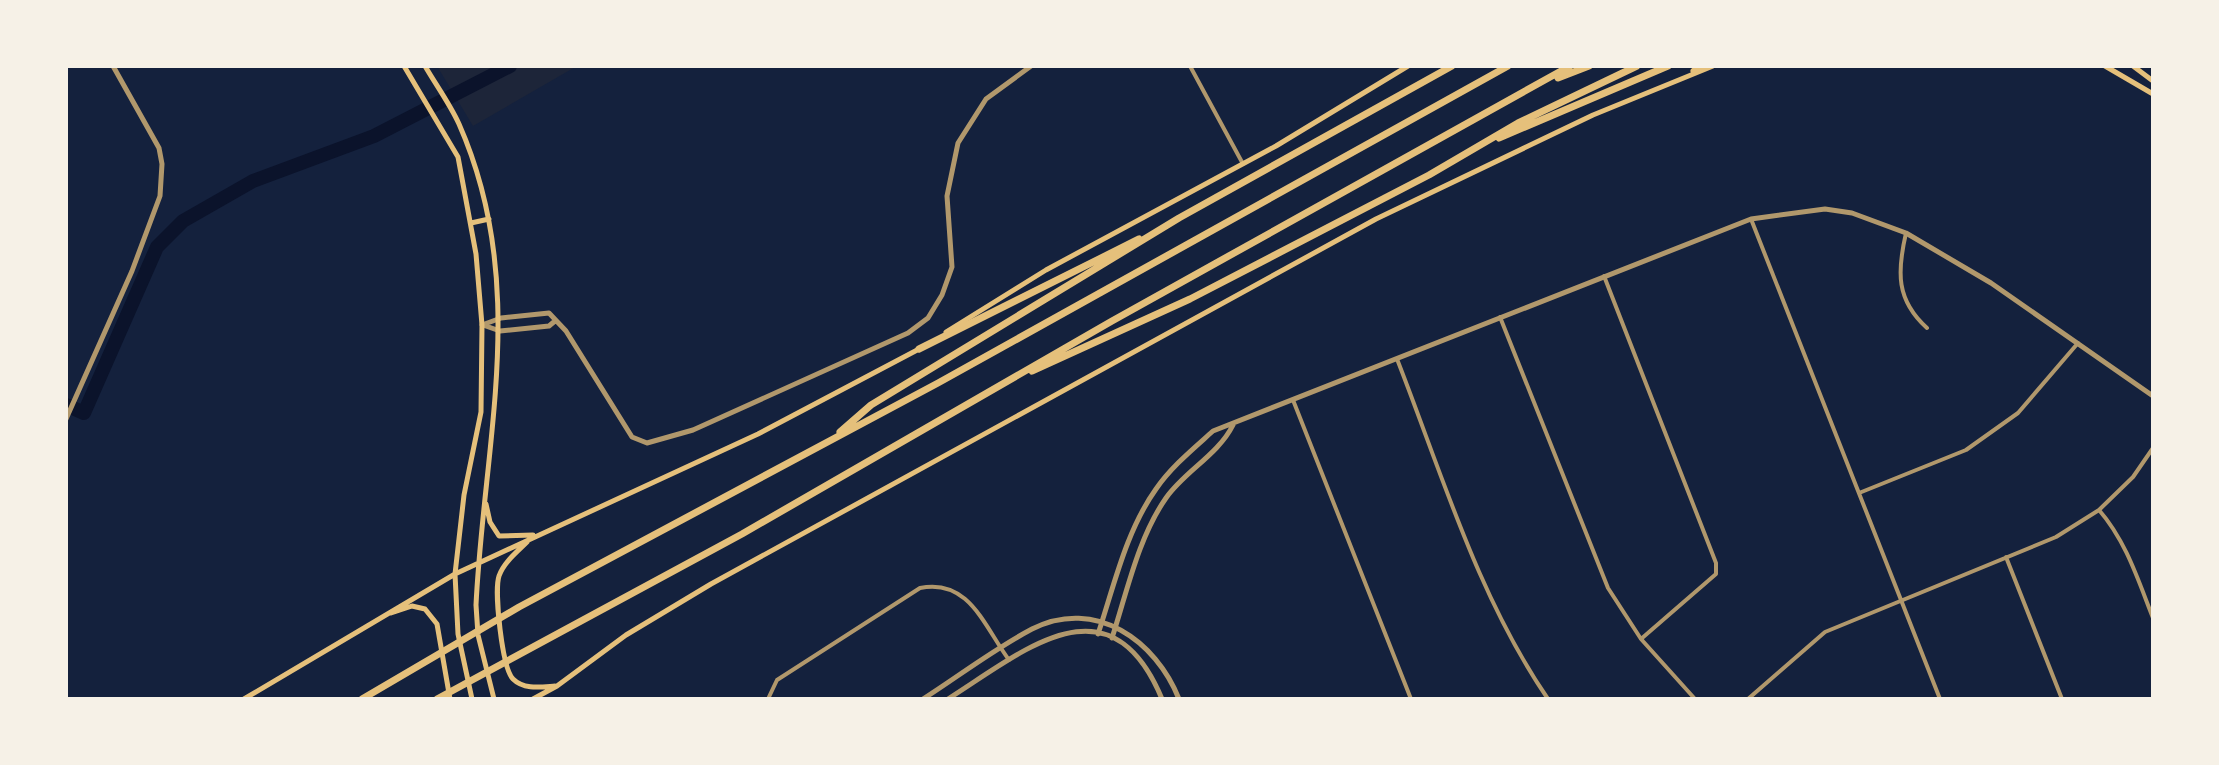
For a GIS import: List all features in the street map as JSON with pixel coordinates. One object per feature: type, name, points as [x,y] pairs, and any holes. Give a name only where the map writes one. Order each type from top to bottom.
[{"type":"highway","points":[[826,443],[871,405],[1179,218],[1452,66]]},
{"type":"highway","points":[[359,699],[519,607],[826,443],[1508,66]]},
{"type":"highway","points":[[439,698],[742,534],[1014,377],[1570,66]]},
{"type":"highway","points":[[1537,86],[1589,66]]},
{"type":"highway","points":[[1014,377],[1053,364],[1175,306],[1518,123],[1637,66]]},
{"type":"highway","points":[[1489,141],[1522,131],[1668,66]]},
{"type":"highway","points":[[1694,71],[1703,66]]},
{"type":"highway","points":[[919,349],[1111,251],[1160,230]]},
{"type":"main road","points":[[404,66],[458,157],[471,223],[482,325],[481,412],[464,495],[455,574],[458,634],[472,699]]},
{"type":"main road","points":[[425,66],[458,120],[489,219],[501,318],[497,396],[478,562],[478,635],[494,699]]},
{"type":"main road","points":[[244,699],[478,562],[758,434],[919,349],[1046,270],[1243,164],[1408,66]]},
{"type":"main road","points":[[535,699],[626,635],[711,584],[1363,226],[1593,115],[1694,71],[1713,66]]},
{"type":"main road","points":[[2105,66],[2153,94]]},
{"type":"main road","points":[[2133,66],[2153,81]]},
{"type":"main road","points":[[471,223],[489,219]]},
{"type":"main road","points":[[485,495],[490,522],[499,536],[542,534]]},
{"type":"main road","points":[[530,539],[505,563],[497,585],[505,663],[511,678],[523,686],[557,686]]},
{"type":"main road","points":[[381,617],[412,606],[431,614],[437,624],[450,699]]},
{"type":"street","points":[[66,419],[156,214],[161,181],[158,145],[113,66]]},
{"type":"street","points":[[482,325],[501,318],[549,313],[566,331],[632,437],[647,443],[693,430],[908,333],[928,318],[948,282],[953,252],[947,196],[958,143],[986,99],[1031,66]]},
{"type":"street","points":[[1190,66],[1243,164]]},
{"type":"street","points":[[1098,634],[1136,525],[1156,488],[1213,431],[1751,219],[1825,209],[1871,219],[1906,233],[1991,283],[2153,396]]},
{"type":"street","points":[[1751,219],[1940,699]]},
{"type":"street","points":[[1906,233],[1898,269],[1900,287],[1910,313],[1927,328]]},
{"type":"street","points":[[1604,276],[1716,563],[1716,574],[1641,639]]},
{"type":"street","points":[[1500,317],[1593,557],[1620,611],[1695,699]]},
{"type":"street","points":[[482,325],[500,331],[549,326],[555,321]]},
{"type":"street","points":[[1859,493],[1966,450],[2018,413],[2078,343]]},
{"type":"street","points":[[1396,357],[1490,597],[1516,653],[1548,699]]},
{"type":"street","points":[[1292,398],[1411,699]]},
{"type":"street","points":[[1112,638],[1148,532],[1166,498],[1225,441],[1233,424]]},
{"type":"street","points":[[1748,699],[1825,632],[2056,537],[2099,510],[2133,477],[2153,448]]},
{"type":"street","points":[[2099,510],[2113,526],[2127,552],[2153,618]]},
{"type":"street","points":[[1136,525],[1148,532]]},
{"type":"street","points":[[2006,557],[2062,699]]},
{"type":"street","points":[[768,699],[777,680],[920,588],[938,584],[964,595],[1009,660]]},
{"type":"street","points":[[923,699],[1033,629],[1056,621],[1102,622],[1115,626],[1144,644],[1160,661],[1179,699]]},
{"type":"street","points":[[948,699],[1057,633],[1098,634],[1125,645],[1146,665],[1162,699]]},
{"type":"shaded area","points":[[437,66],[577,66],[473,126]]},
{"type":"waterway","points":[[66,405],[84,413],[157,247],[183,221],[253,181],[374,136],[510,66]]}]
